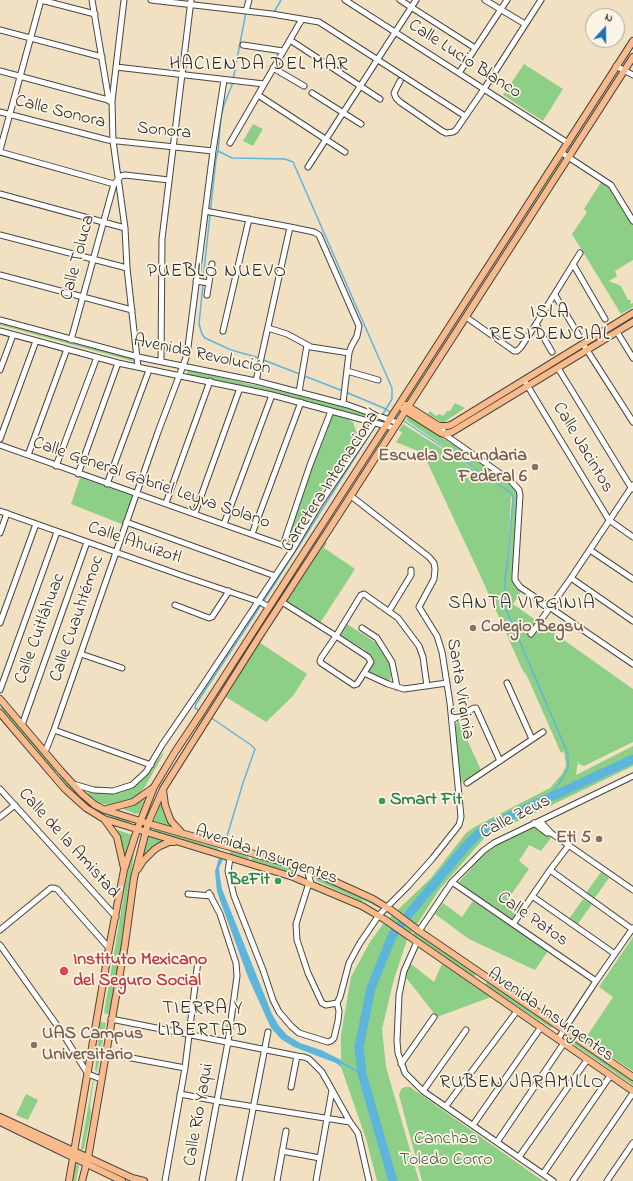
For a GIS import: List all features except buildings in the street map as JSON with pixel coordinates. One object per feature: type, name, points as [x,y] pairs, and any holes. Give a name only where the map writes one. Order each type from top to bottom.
[{"type":"main road","name":"Carretera Internacional","points":[[124,870],[140,821],[154,787],[205,707],[263,603],[386,426],[633,41]]},
{"type":"main road","name":"Carretera Internacional","points":[[82,1181],[87,1161],[125,944],[134,878],[145,832],[163,789],[205,721],[492,278],[633,57]]},
{"type":"main road","points":[[516,223],[520,233]]},
{"type":"main road","points":[[484,273],[492,278]]},
{"type":"main road","points":[[402,416],[444,434],[452,432],[583,344],[633,313]]},
{"type":"main road","points":[[402,416],[442,426],[451,425],[526,383],[558,368],[633,322]]},
{"type":"main road","points":[[400,404],[402,416]]},
{"type":"main road","name":"Avenida Insurgentes","points":[[0,699],[73,784],[90,801],[105,810],[231,848],[307,868],[373,899],[633,1077]]},
{"type":"main road","name":"Avenida Insurgentes","points":[[1,714],[55,778],[86,808],[104,819],[249,863],[311,884],[362,906],[379,915],[633,1092]]},
{"type":"main road","points":[[175,752],[182,757]]},
{"type":"main road","points":[[55,778],[61,771]]},
{"type":"main road","points":[[105,810],[133,802],[154,787]]},
{"type":"main road","points":[[163,789],[168,816],[183,834]]},
{"type":"main road","points":[[69,1181],[124,870],[117,837],[114,830],[104,819]]},
{"type":"main road","points":[[134,878],[143,861],[154,850],[169,842],[178,842]]},
{"type":"main road","points":[[249,863],[252,853]]},
{"type":"main road","points":[[479,985],[485,976]]},
{"type":"main road","points":[[0,1117],[74,1155]]},
{"type":"main road","points":[[0,1122],[87,1161],[144,1181]]},
{"type":"main road","points":[[87,1161],[122,1181]]},
{"type":"street","points":[[95,14],[41,0],[0,151],[114,184],[118,179],[125,175],[169,180]]},
{"type":"street","points":[[92,0],[111,101],[113,140],[125,228],[127,268],[138,367]]},
{"type":"street","points":[[111,101],[124,0]]},
{"type":"street","points":[[151,0],[191,2],[274,14],[322,23],[465,116]]},
{"type":"street","points":[[246,11],[249,0]]},
{"type":"street","name":"Calle Lucio Blanco","points":[[345,0],[568,144]]},
{"type":"street","points":[[400,0],[475,48]]},
{"type":"street","points":[[308,167],[416,0]]},
{"type":"street","points":[[485,0],[525,24]]},
{"type":"street","points":[[459,73],[507,0]]},
{"type":"street","points":[[400,81],[394,93],[396,98],[442,131],[446,133],[452,132],[484,89],[539,1]]},
{"type":"street","points":[[161,361],[161,258],[191,2]]},
{"type":"street","points":[[230,143],[302,19]]},
{"type":"street","points":[[0,30],[102,57]]},
{"type":"street","points":[[290,40],[380,99]]},
{"type":"street","points":[[242,45],[283,51]]},
{"type":"street","points":[[616,66],[633,75]]},
{"type":"street","points":[[116,67],[264,84]]},
{"type":"street","points":[[274,68],[304,86]]},
{"type":"street","points":[[0,71],[111,101]]},
{"type":"street","name":"Calle Cuauhtémoc","points":[[45,752],[81,654],[136,494],[187,355],[196,281],[209,212],[213,150],[225,80]]},
{"type":"street","points":[[312,93],[361,124]]},
{"type":"street","points":[[258,95],[345,152]]},
{"type":"street","name":"Calle Sonora","points":[[0,112],[113,140]]},
{"type":"street","name":"Sonora","points":[[113,140],[213,150]]},
{"type":"street","points":[[562,153],[611,186],[633,221]]},
{"type":"street","name":"Calle Toluca","points":[[71,340],[114,184]]},
{"type":"street","points":[[0,194],[125,228]]},
{"type":"street","points":[[209,212],[317,233],[359,326],[357,336],[349,354],[343,403]]},
{"type":"street","points":[[223,331],[249,219]]},
{"type":"street","points":[[256,381],[290,227]]},
{"type":"street","points":[[0,234],[127,268]]},
{"type":"street","points":[[466,317],[514,351],[517,351],[555,295],[580,253]]},
{"type":"street","points":[[207,295],[212,264]]},
{"type":"street","points":[[573,264],[605,319]]},
{"type":"street","points":[[0,275],[132,310]]},
{"type":"street","points":[[196,281],[209,283]]},
{"type":"street","points":[[555,295],[579,336]]},
{"type":"street","name":"Avenida Revolución","points":[[0,320],[138,357],[256,381],[392,416],[402,416]]},
{"type":"street","points":[[536,324],[552,352]]},
{"type":"street","points":[[268,328],[287,334],[307,345],[316,348],[349,354]]},
{"type":"street","name":"Avenida Revolución","points":[[0,331],[118,363],[272,394],[394,428]]},
{"type":"street","points":[[617,332],[633,358]]},
{"type":"street","points":[[0,370],[13,335]]},
{"type":"street","points":[[0,439],[36,341]]},
{"type":"street","points":[[583,344],[633,422]]},
{"type":"street","points":[[299,392],[307,345]]},
{"type":"street","points":[[28,455],[67,349]]},
{"type":"street","points":[[56,466],[97,357]]},
{"type":"street","points":[[78,474],[118,363]]},
{"type":"street","points":[[531,634],[611,522],[632,488],[558,368]]},
{"type":"street","points":[[107,484],[149,370]]},
{"type":"street","points":[[347,371],[378,380]]},
{"type":"street","points":[[166,503],[210,381]]},
{"type":"street","name":"Calle Jacintos","points":[[526,383],[611,522]]},
{"type":"street","points":[[195,513],[240,388]]},
{"type":"street","points":[[224,524],[272,394]]},
{"type":"street","points":[[252,534],[301,402]]},
{"type":"street","points":[[283,545],[310,465],[331,411]]},
{"type":"street","points":[[73,784],[94,790],[113,791],[132,785],[140,779],[151,765],[166,739],[263,603],[275,576],[319,505],[374,423]]},
{"type":"street","points":[[442,426],[444,434],[511,481],[518,490],[520,495],[515,580],[520,587],[633,664]]},
{"type":"street","name":"Calle General Gabriel Leyva Solano","points":[[0,445],[78,474],[195,513],[293,549]]},
{"type":"street","name":"Santa Virginia","points":[[337,1003],[349,963],[360,943],[379,915],[388,908],[432,859],[460,822],[452,720],[440,642],[419,607],[434,579],[434,562],[429,556],[351,496]]},
{"type":"street","name":"Calle Ahuízotl","points":[[0,511],[263,603]]},
{"type":"street","points":[[0,533],[7,513]]},
{"type":"street","points":[[126,522],[275,576]]},
{"type":"street","points":[[611,522],[633,537]]},
{"type":"street","points":[[0,623],[36,524]]},
{"type":"street","points":[[0,690],[57,532]]},
{"type":"street","name":"Calle Cuitláhuac","points":[[22,725],[87,542]]},
{"type":"street","points":[[590,550],[633,578]]},
{"type":"street","points":[[389,611],[411,575],[411,570]]},
{"type":"street","points":[[570,578],[633,621]]},
{"type":"street","points":[[175,605],[212,617],[229,591]]},
{"type":"street","points":[[282,602],[336,636],[370,659],[371,662],[357,684],[354,685],[320,661],[336,636],[362,594],[368,596],[403,623],[422,651],[427,686]]},
{"type":"street","points":[[362,628],[377,638],[392,662],[397,688]]},
{"type":"street","points":[[81,654],[122,668]]},
{"type":"street","points":[[364,673],[397,688],[404,689],[447,683]]},
{"type":"street","points":[[507,683],[532,739]]},
{"type":"street","points":[[452,720],[476,708],[500,761]]},
{"type":"street","points":[[54,730],[151,765]]},
{"type":"street","points":[[467,783],[542,732]]},
{"type":"street","name":"Calle Zeus","points":[[419,930],[452,882],[483,851],[494,843],[633,776]]},
{"type":"street","name":"Calle de la Amistad","points":[[0,789],[116,917]]},
{"type":"street","points":[[0,817],[15,805]]},
{"type":"street","points":[[540,821],[552,833],[633,890]]},
{"type":"street","points":[[534,823],[547,833],[552,833]]},
{"type":"street","points":[[513,924],[569,845]]},
{"type":"street","points":[[229,857],[228,871],[234,896],[273,1000],[291,1026],[299,1033],[328,1042],[334,1038],[338,1021],[339,1011],[337,1003],[326,1005],[322,1003],[308,973],[297,940],[296,924],[308,886],[311,884],[307,868]]},
{"type":"street","points":[[550,870],[633,929],[596,981],[558,1039]]},
{"type":"street","name":"Calle Patos","points":[[452,882],[596,981]]},
{"type":"street","points":[[0,930],[51,888],[53,888],[57,889],[109,948]]},
{"type":"street","name":"Calle Río Yaqui","points":[[188,894],[210,894],[220,914],[236,963],[237,976],[228,1042],[202,1181]]},
{"type":"street","points":[[532,896],[615,954]]},
{"type":"street","points":[[414,940],[401,978],[396,1029],[398,1053],[405,1073],[423,1091],[553,1181]]},
{"type":"street","points":[[0,945],[61,1031],[88,1074],[101,1079]]},
{"type":"street","points":[[165,1181],[185,1068],[198,961]]},
{"type":"street","points":[[446,1106],[516,1011]]},
{"type":"street","points":[[401,1064],[434,1017]]},
{"type":"street","points":[[111,1019],[304,1057],[317,1066],[358,1133],[368,1181]]},
{"type":"street","points":[[473,1125],[541,1027]]},
{"type":"street","points":[[423,1091],[466,1030]]},
{"type":"street","points":[[239,1181],[268,1032]]},
{"type":"street","points":[[497,1142],[564,1043]]},
{"type":"street","points":[[105,1052],[185,1068]]},
{"type":"street","points":[[291,1087],[297,1056]]},
{"type":"street","points":[[519,1157],[587,1060]]},
{"type":"street","points":[[543,1174],[610,1076]]},
{"type":"street","points":[[316,1181],[332,1090]]},
{"type":"street","points":[[573,1181],[633,1092]]},
{"type":"street","points":[[180,1094],[350,1122]]},
{"type":"street","points":[[277,1181],[286,1131]]},
{"type":"street","points":[[608,1181],[633,1143]]},
{"type":"street","points":[[282,1151],[320,1158]]},
{"type":"green space","points":[[524,64],[563,89],[543,121],[503,95]]},
{"type":"green space","points":[[253,124],[263,129],[253,146],[243,141]]},
{"type":"green space","points":[[603,179],[608,183],[633,221],[633,260],[615,271],[617,276],[609,281],[621,286],[628,300],[631,300],[630,304],[633,303],[633,307],[621,314],[572,234],[587,212],[584,209]]},
{"type":"green space","points":[[0,321],[135,358],[136,362],[0,325]]},
{"type":"green space","points":[[188,370],[351,407],[377,419],[189,375],[187,373]]},
{"type":"green space","points":[[455,403],[465,408],[443,423],[428,414],[430,411],[436,416],[439,414],[443,416],[447,411],[450,411]]},
{"type":"green space","points":[[331,414],[353,422],[357,434],[289,543],[286,540]]},
{"type":"green space","points":[[408,416],[511,481],[519,490],[515,580],[521,592],[513,604],[633,689],[633,742],[584,766],[579,764],[578,761],[576,775],[633,746],[633,766],[485,837],[439,890],[407,940],[394,979],[382,1029],[386,1067],[419,1181],[377,1181],[366,1139],[341,1067],[341,1035],[351,977],[370,942],[383,924],[431,878],[466,833],[476,826],[550,788],[562,774],[566,766],[564,751],[561,753],[527,676],[522,669],[423,453],[396,442],[402,433],[399,430],[403,424],[499,485],[406,420]],"holes":[[[511,495],[513,498],[509,560],[508,560]]]},
{"type":"green space","points":[[81,475],[136,495],[124,525],[71,504]]},
{"type":"green space","points":[[322,540],[327,543],[324,548],[355,569],[320,623],[284,602]]},
{"type":"green space","points":[[347,624],[378,644],[389,664],[391,675],[390,681],[367,671],[373,665],[372,657],[365,650],[340,635]]},
{"type":"green space","points":[[259,642],[307,674],[293,696],[266,722],[226,697]]},
{"type":"green space","points":[[2,706],[57,769],[56,772],[53,771],[0,708]]},
{"type":"green space","points":[[458,720],[481,770],[460,783],[455,726]]},
{"type":"green space","points":[[163,753],[146,785],[140,793],[130,801],[115,805],[108,805],[99,803],[87,794],[90,791],[115,791],[143,778]]},
{"type":"green space","points":[[62,777],[94,807],[107,814],[130,822],[130,824],[92,810],[59,780],[59,778]]},
{"type":"green space","points":[[145,797],[139,813],[136,814],[123,809],[133,805]]},
{"type":"green space","points":[[162,804],[166,819],[170,825],[169,827],[154,822],[160,805]]},
{"type":"green space","points":[[534,826],[551,838],[541,851],[529,845],[519,861],[529,869],[504,905],[517,915],[512,922],[459,882],[482,856],[496,845]]},
{"type":"green space","points":[[115,829],[132,835],[126,857],[121,842]]},
{"type":"green space","points":[[154,829],[218,848],[219,850],[217,851],[155,831]]},
{"type":"green space","points":[[139,832],[134,852],[127,913],[111,1015],[104,1013],[128,870]]},
{"type":"green space","points":[[149,836],[163,841],[153,847],[143,858],[146,837]]},
{"type":"green space","points":[[230,851],[248,856],[249,859],[230,854]]},
{"type":"green space","points":[[253,857],[299,870],[293,873],[253,861],[251,859]]},
{"type":"green space","points":[[313,872],[380,905],[379,908],[317,881]]},
{"type":"green space","points":[[601,872],[609,878],[594,899],[586,893]]},
{"type":"green space","points":[[583,899],[592,904],[577,925],[569,919]]},
{"type":"green space","points":[[473,901],[548,951],[535,970],[469,939],[435,914],[443,903],[462,917]]},
{"type":"green space","points":[[414,932],[475,973],[475,976],[472,977],[412,935]]},
{"type":"green space","points":[[633,937],[633,1071],[585,1039],[613,997],[599,987]]},
{"type":"green space","points":[[410,963],[434,982],[442,964],[491,997],[437,1017],[404,975]]},
{"type":"green space","points":[[488,980],[554,1027],[551,1028],[485,985]]},
{"type":"green space","points":[[100,1022],[106,1023],[97,1072],[95,1070]]},
{"type":"green space","points":[[569,1034],[633,1079],[633,1085],[566,1039]]},
{"type":"green space","points":[[93,1079],[90,1106],[91,1114],[84,1149],[81,1150],[81,1148]]},
{"type":"green space","name":"Canchas Toledo Corro","points":[[410,1087],[543,1181],[422,1181],[399,1095],[401,1089]]},
{"type":"green space","points":[[26,1094],[38,1100],[28,1120],[16,1115]]},
{"type":"green space","points":[[77,1164],[79,1166],[76,1181],[72,1181],[75,1165]]},
{"type":"water","points":[[219,858],[223,859],[219,868],[222,889],[272,1014],[279,1026],[287,1035],[300,1043],[321,1050],[341,1060],[341,1067],[336,1063],[294,1047],[281,1039],[271,1028],[248,977],[217,892],[215,871]]},
{"type":"waterway","points":[[274,12],[281,0]]},
{"type":"waterway","points":[[246,12],[232,85],[221,117],[218,151],[232,158],[285,159],[293,162],[392,388],[392,399],[383,414]]},
{"type":"waterway","points":[[203,280],[218,151]]},
{"type":"waterway","points":[[203,284],[199,324],[205,338],[231,350],[256,357],[348,393],[386,409],[391,413]]},
{"type":"waterway","points":[[401,419],[511,493],[513,498],[505,579],[506,609],[568,754],[568,768],[563,778],[547,799]]},
{"type":"waterway","points":[[263,602],[375,426]]},
{"type":"waterway","points":[[200,711],[195,708],[196,704],[261,605]]},
{"type":"waterway","points":[[210,717],[255,749],[225,843]]},
{"type":"waterway","points":[[393,1181],[362,1074],[359,1047],[371,988],[392,936],[467,845],[479,833],[527,808],[633,759]]},
{"type":"waterway","points":[[339,1061],[362,1074]]},
{"type":"place","name":"Escuela Secundaria Federal 6","points":[[535,467]]},
{"type":"place","name":"Colegio Begsu","points":[[473,628]]},
{"type":"place","name":"Smart Fit","points":[[382,801]]},
{"type":"place","name":"Eti 5","points":[[599,839]]},
{"type":"place","name":"BeFit","points":[[278,881]]},
{"type":"place","name":"Instituto Mexicano del Seguro Social","points":[[64,971]]},
{"type":"place","name":"UAS Campus Universitario","points":[[34,1045]]},
{"type":"district","name":"HACIENDA DEL MAR","points":[[259,66]]},
{"type":"district","name":"PUEBLO NUEVO","points":[[217,273]]},
{"type":"district","name":"ISLA RESIDENCIAL","points":[[550,325]]},
{"type":"district","name":"SANTA VIRGINIA","points":[[522,605]]},
{"type":"district","name":"TIERRA Y LIBERTAD","points":[[203,1021]]},
{"type":"district","name":"RUBEN JARAMILLO","points":[[522,1084]]}]
